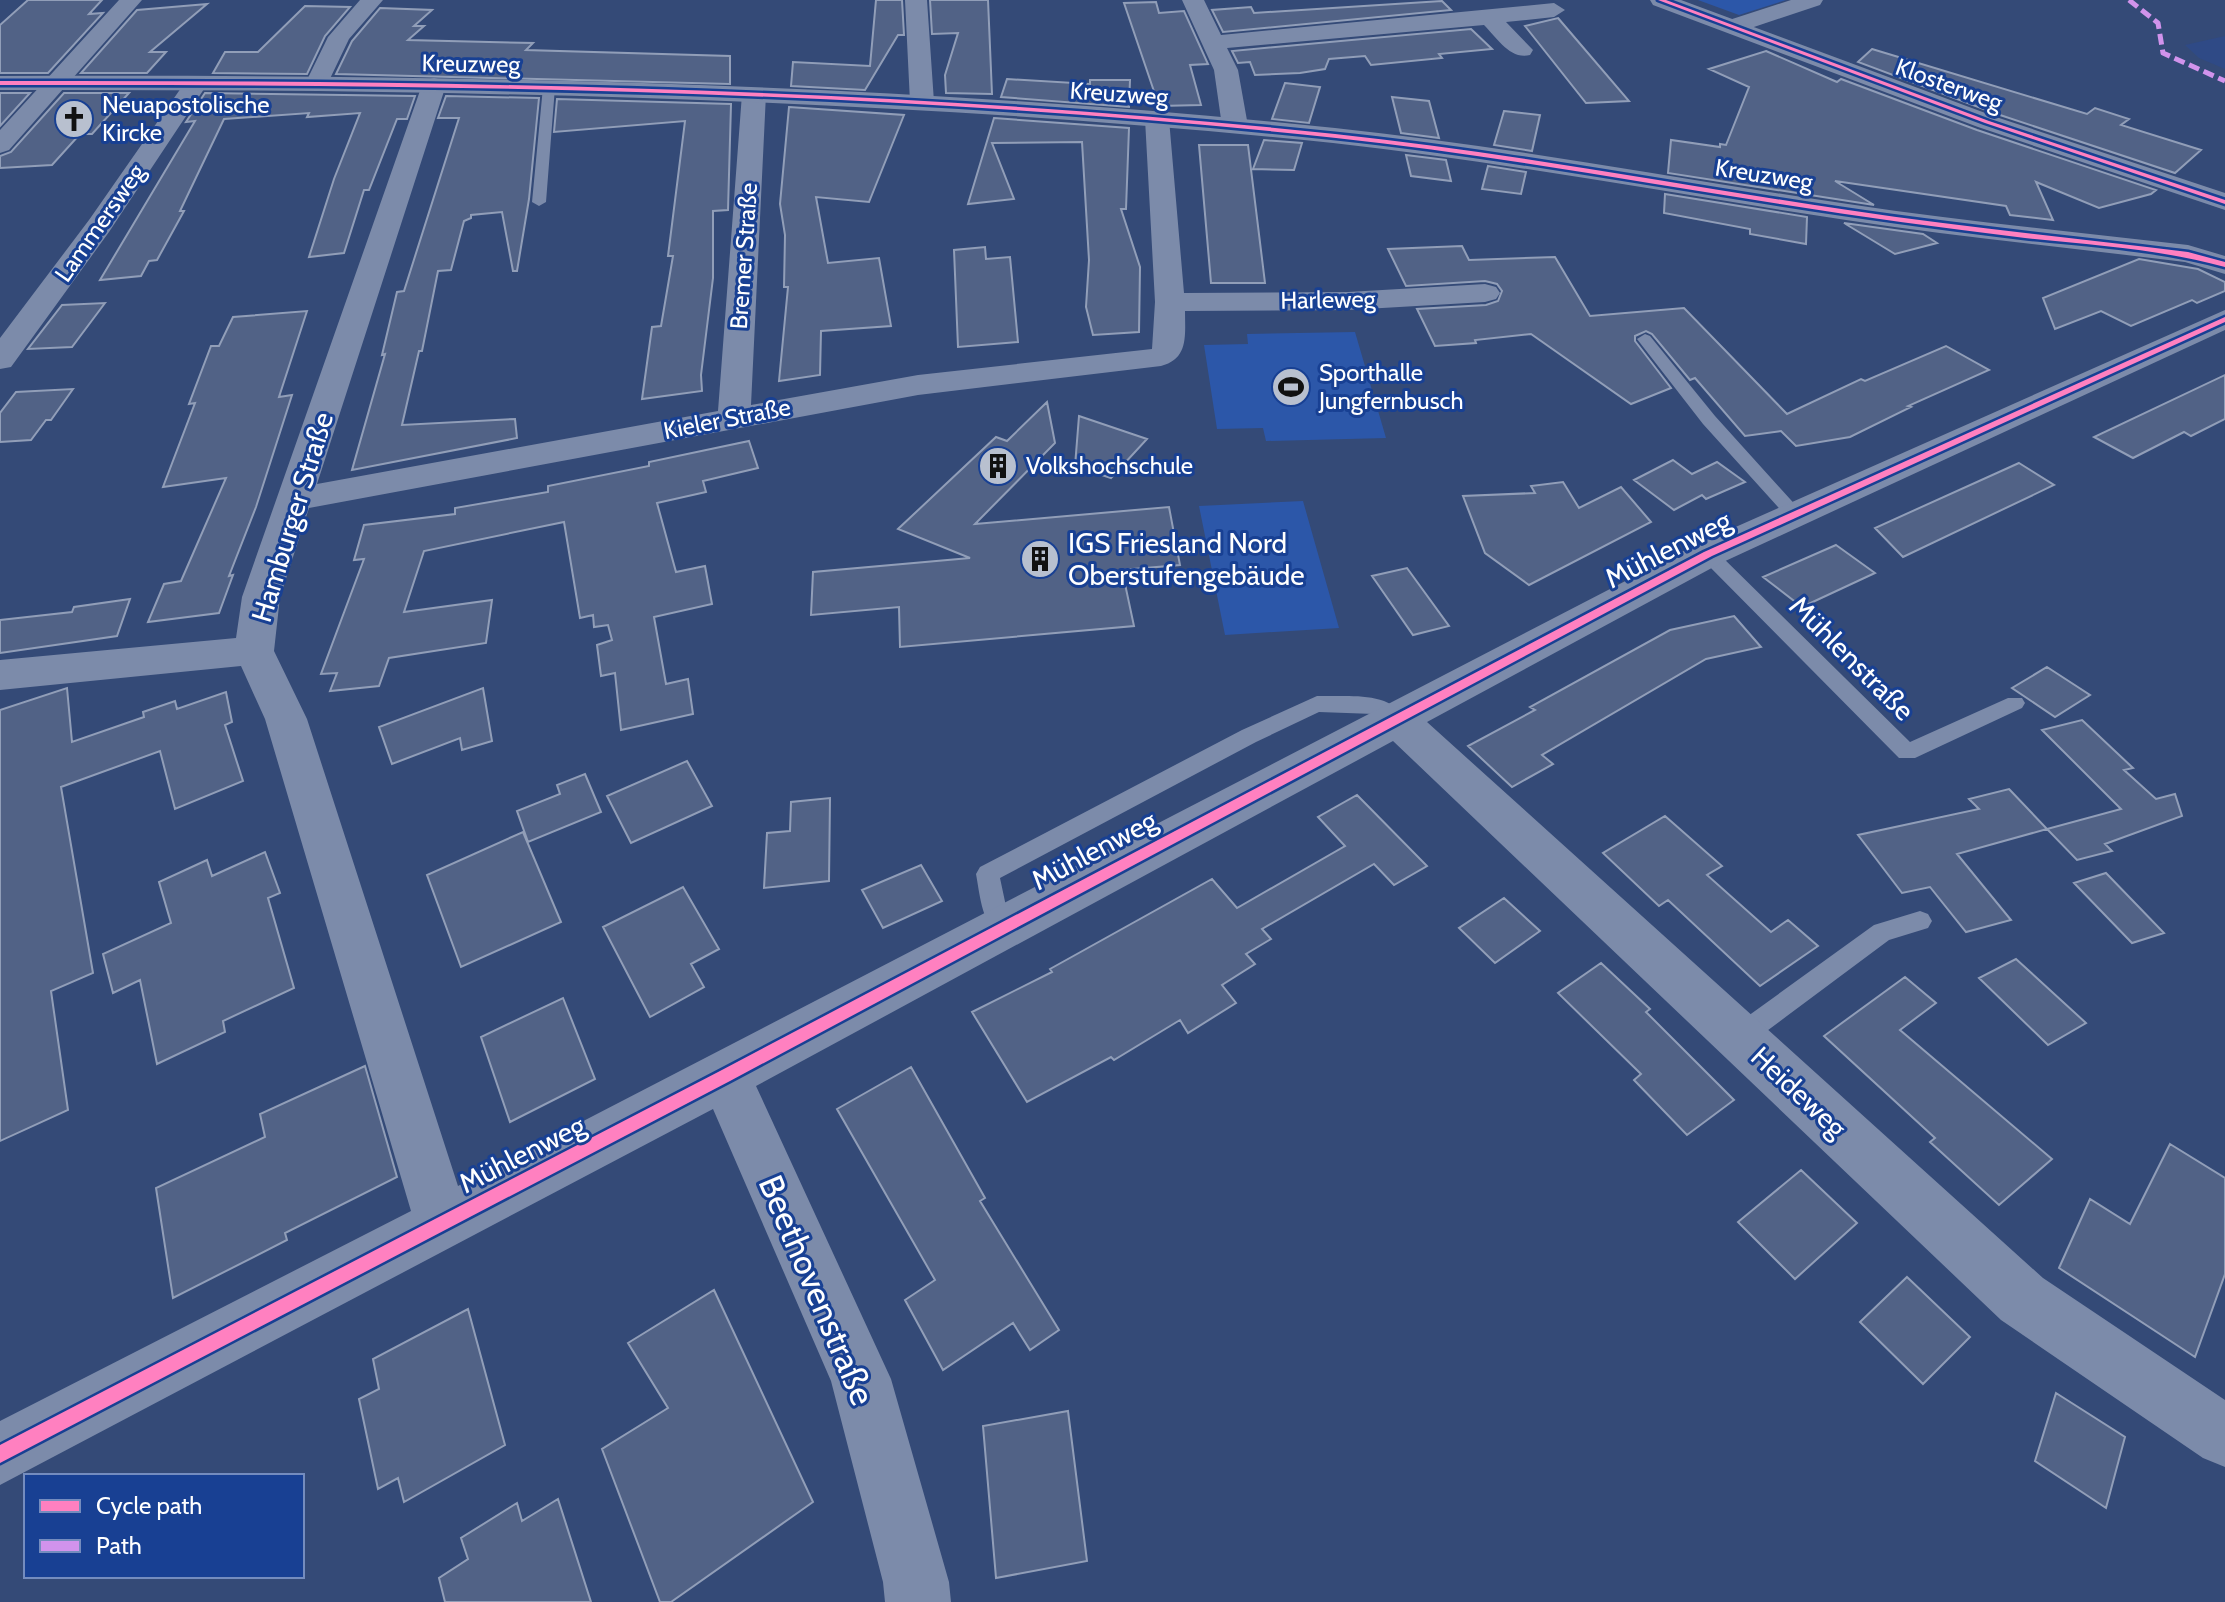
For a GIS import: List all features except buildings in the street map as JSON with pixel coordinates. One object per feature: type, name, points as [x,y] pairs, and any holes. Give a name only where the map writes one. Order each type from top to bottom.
[{"type":"street","points":[[0,145],[131,0]]},
{"type":"street","points":[[318,82],[339,37],[372,0]]},
{"type":"street","points":[[916,0],[922,102]]},
{"type":"street","points":[[1193,0],[1226,70],[1235,126]]},
{"type":"street","name":"Klosterweg","points":[[1661,0],[1987,122],[2225,202]]},
{"type":"street","points":[[1731,27],[1812,0]]},
{"type":"street","points":[[1213,42],[1554,10]]},
{"type":"street","points":[[1489,18],[1522,50]]},
{"type":"street","name":"Kreuzweg","points":[[0,83],[318,82],[549,87],[922,102],[1157,119],[1539,161],[1923,223],[2188,254],[2225,265]]},
{"type":"street","name":"Lammersweg","points":[[0,360],[99,226],[196,83]]},
{"type":"street","name":"Hamburger Straße","points":[[434,85],[261,597],[254,651],[286,719],[442,1222]]},
{"type":"street","name":"Bremer Straße","points":[[734,417],[754,94]]},
{"type":"street","points":[[1157,119],[1170,302]]},
{"type":"street","name":"Harleweg","points":[[1170,302],[1348,301],[1485,293]]},
{"type":"street","name":"Kieler Straße","points":[[296,499],[918,385],[1161,357],[1169,349],[1170,302]]},
{"type":"street","name":"Mühlenweg","points":[[0,1454],[725,1076],[1004,925],[1708,554],[2225,319]]},
{"type":"street","points":[[0,675],[254,651]]},
{"type":"street","name":"Heideweg","points":[[1396,719],[2022,1299],[2225,1436]]},
{"type":"street","name":"Beethovenstraße","points":[[725,1076],[861,1379],[916,1582],[918,1602]]},
{"type":"lane","name":"Kreuzweg","points":[[539,202],[549,87]]},
{"type":"lane","points":[[1645,339],[1709,420],[1794,514]]},
{"type":"lane","name":"Mühlenstraße","points":[[1708,554],[1907,752],[2015,703]]},
{"type":"lane","points":[[1739,1037],[1882,932],[1920,921]]},
{"type":"shaded area","points":[[1698,0],[1786,0],[1739,15]]},
{"type":"shaded area","points":[[2225,36],[2225,69],[2199,58],[2185,45]]},
{"type":"shaded area","name":"Sporthalle Jungfernbusch","points":[[1355,332],[1386,438],[1266,441],[1263,428],[1217,429],[1204,345],[1248,344],[1247,334]]},
{"type":"shaded area","points":[[1303,501],[1339,628],[1225,635],[1199,506]]},
{"type":"marked path","points":[[2129,0],[2158,23],[2163,53],[2225,81]]},
{"type":"cycle path","points":[[1661,0],[1987,122],[2225,202]]},
{"type":"cycle path","points":[[0,83],[334,83],[668,91],[1002,107],[1169,120],[1335,136],[1483,155],[1851,213],[2188,254],[2225,265]]},
{"type":"cycle path","points":[[0,1454],[725,1076],[1708,554],[2225,319]]},
{"type":"place","name":"Neuapostolische Kircke","points":[[74,119]]},
{"type":"place","name":"Sporthalle Jungfernbusch","points":[[1291,387]]},
{"type":"place","name":"Volkshochschule","points":[[998,466]]},
{"type":"place","name":"IGS Friesland Nord Oberstufengebäude","points":[[1040,559]]}]
